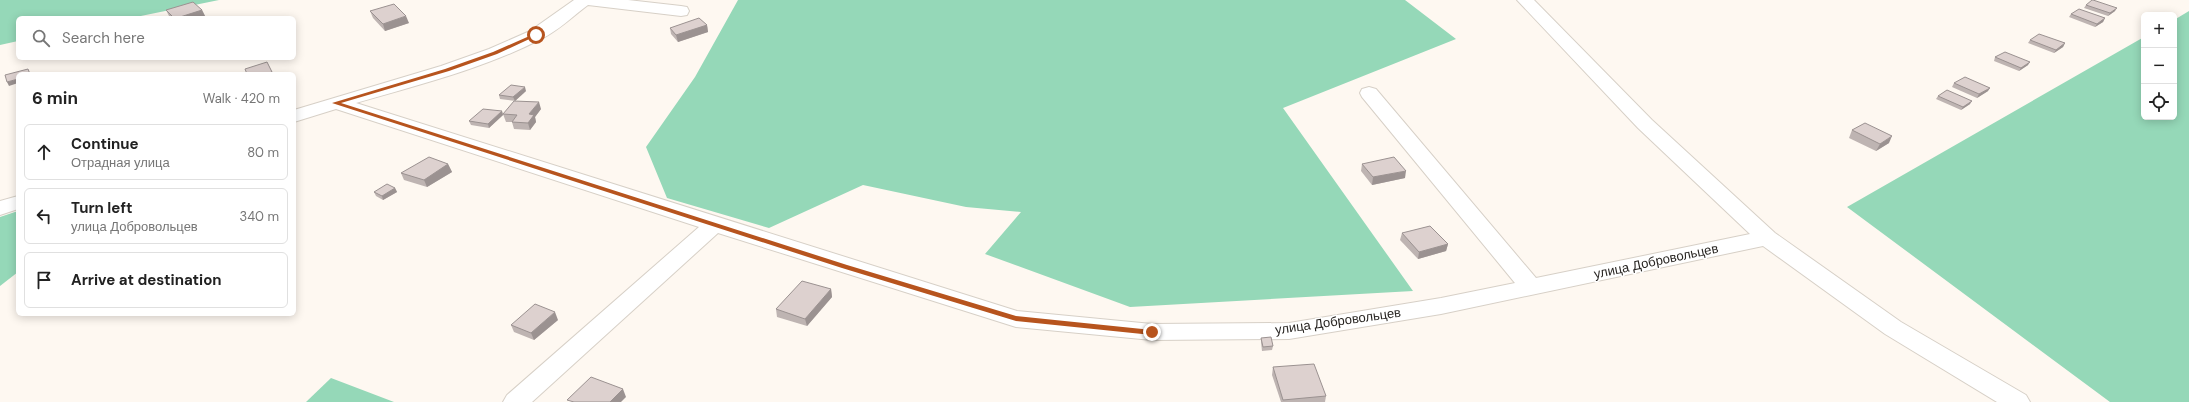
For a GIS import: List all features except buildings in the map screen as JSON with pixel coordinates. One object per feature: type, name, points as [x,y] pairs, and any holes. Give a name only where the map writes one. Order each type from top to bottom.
[{"type":"street","points":[[296,115],[447,70],[495,53],[536,35],[585,0],[681,11]]},
{"type":"street","points":[[1525,0],[1645,124],[1767,238],[1893,328],[2017,402]]},
{"type":"street","points":[[1369,93],[1531,287]]},
{"type":"street","name":"улица Добровольцев","points":[[334,103],[714,225],[1016,319],[1152,332],[1289,331],[1441,306],[1767,238]]},
{"type":"street","points":[[0,208],[16,203]]},
{"type":"street","points":[[516,402],[714,225]]},
{"type":"green space","points":[[0,0],[219,0],[141,16],[16,16],[16,41],[0,45]]},
{"type":"green space","points":[[738,0],[1405,0],[1456,39],[1283,108],[1413,291],[1130,307],[985,254],[1021,212],[966,207],[863,185],[769,228],[667,198],[646,147],[695,77]]},
{"type":"green space","points":[[2189,11],[2189,402],[2110,402],[1847,207],[2141,39],[2141,120],[2177,120],[2177,18]]},
{"type":"green space","points":[[16,212],[16,274],[0,286],[0,217]]},
{"type":"green space","points":[[331,378],[394,402],[306,402]]},
{"type":"route","points":[[536,35],[495,53],[447,70],[334,103],[1016,319],[1152,332]]}]
